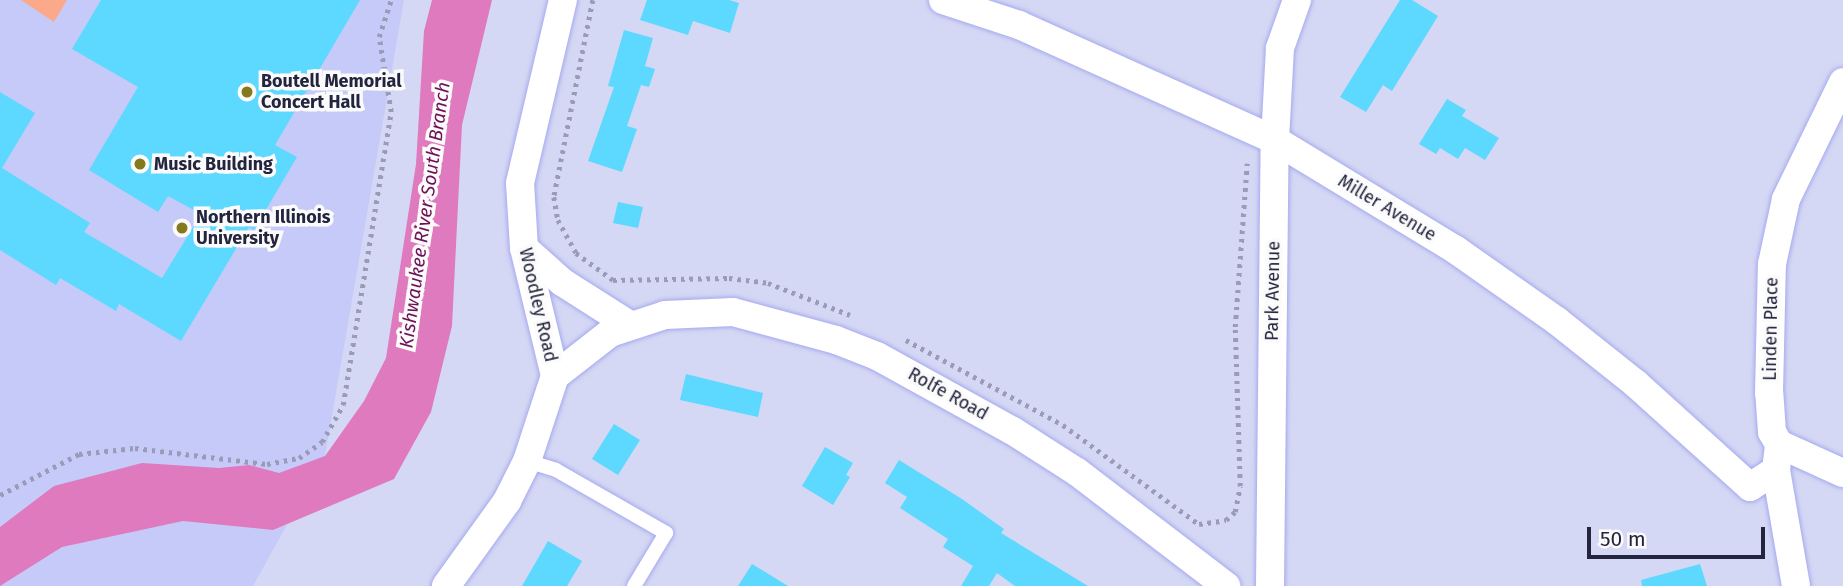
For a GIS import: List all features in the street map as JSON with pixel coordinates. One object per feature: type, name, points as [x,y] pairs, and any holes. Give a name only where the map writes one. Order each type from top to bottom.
[{"type":"street","name":"Woodley Road","points":[[446,586],[487,534],[527,461],[555,376],[524,247],[520,183],[563,0]]},
{"type":"street","name":"Miller Avenue","points":[[943,0],[1019,25],[1275,140],[1456,250],[1557,321],[1635,383],[1749,487],[1778,457]]},
{"type":"street","name":"Park Avenue","points":[[1270,586],[1275,140],[1280,48],[1297,0]]},
{"type":"street","name":"Linden Place","points":[[1796,586],[1772,432],[1769,393],[1772,264],[1786,200],[1843,82]]},
{"type":"street","points":[[524,247],[562,282],[628,324]]},
{"type":"street","name":"Rolfe Road","points":[[555,376],[628,324],[665,315],[733,312],[790,325],[877,356],[966,402],[1077,472],[1226,586]]},
{"type":"street","points":[[1778,457],[1843,473]]},
{"type":"lane","points":[[527,461],[556,470],[666,533],[635,586]]},
{"type":"path","points":[[0,495],[79,454],[135,448],[267,464],[299,458],[322,442],[343,404],[391,112],[379,37],[391,0]]},
{"type":"path","points":[[593,0],[554,197],[558,220],[576,253],[614,280],[729,278],[768,283],[853,317]]},
{"type":"path","points":[[899,337],[1063,425],[1199,523],[1226,520],[1235,513],[1240,486],[1235,327],[1248,150]]},
{"type":"shaded area","name":"Northern Illinois University","points":[[0,0],[404,0],[325,456],[253,586],[0,586]]},
{"type":"shaded area","points":[[21,0],[67,0],[54,22]]},
{"type":"water","name":"Kishwaukee River South Branch","points":[[432,0],[492,0],[462,125],[452,326],[431,412],[394,479],[273,530],[183,521],[62,547],[0,586],[0,527],[54,486],[142,463],[219,468],[249,465],[279,473],[325,456],[364,401],[386,358],[416,164],[424,31]]},
{"type":"building","name":"Music Building","points":[[101,0],[360,0],[275,145],[297,157],[254,230],[249,227],[181,341],[119,304],[116,311],[60,278],[56,285],[0,250],[0,92],[35,113],[2,168],[90,223],[84,232],[162,278],[201,214],[168,196],[158,212],[89,170],[138,87],[72,49]]},
{"type":"building","points":[[647,0],[729,0],[739,3],[730,33],[693,21],[688,35],[640,20]]},
{"type":"building","points":[[1400,0],[1412,0],[1438,16],[1392,91],[1383,85],[1366,112],[1340,97]]},
{"type":"building","points":[[624,30],[653,38],[645,66],[655,69],[649,87],[641,85],[627,126],[637,129],[622,172],[588,161],[614,87],[608,86]]},
{"type":"building","points":[[1447,99],[1466,110],[1462,116],[1499,138],[1485,160],[1465,148],[1458,159],[1440,148],[1436,154],[1419,144]]},
{"type":"building","points":[[618,202],[643,207],[638,228],[613,223]]},
{"type":"building","points":[[686,374],[763,393],[758,417],[680,400]]},
{"type":"building","points":[[614,424],[640,440],[618,475],[592,459]]},
{"type":"building","points":[[825,447],[853,463],[846,475],[850,477],[833,505],[802,486]]},
{"type":"building","points":[[899,460],[1004,529],[1001,533],[1088,586],[1015,586],[997,573],[989,586],[961,586],[973,566],[943,547],[948,539],[900,508],[907,497],[885,483]]},
{"type":"building","points":[[548,541],[582,561],[567,586],[522,586]]},
{"type":"building","points":[[752,564],[788,586],[738,586]]},
{"type":"building","points":[[1700,564],[1707,586],[1642,586],[1641,580]]},
{"type":"place","name":"Boutell Memorial Concert Hall","points":[[247,92]]},
{"type":"place","name":"Music Building","points":[[140,164]]},
{"type":"place","name":"Northern Illinois University","points":[[182,228]]}]
